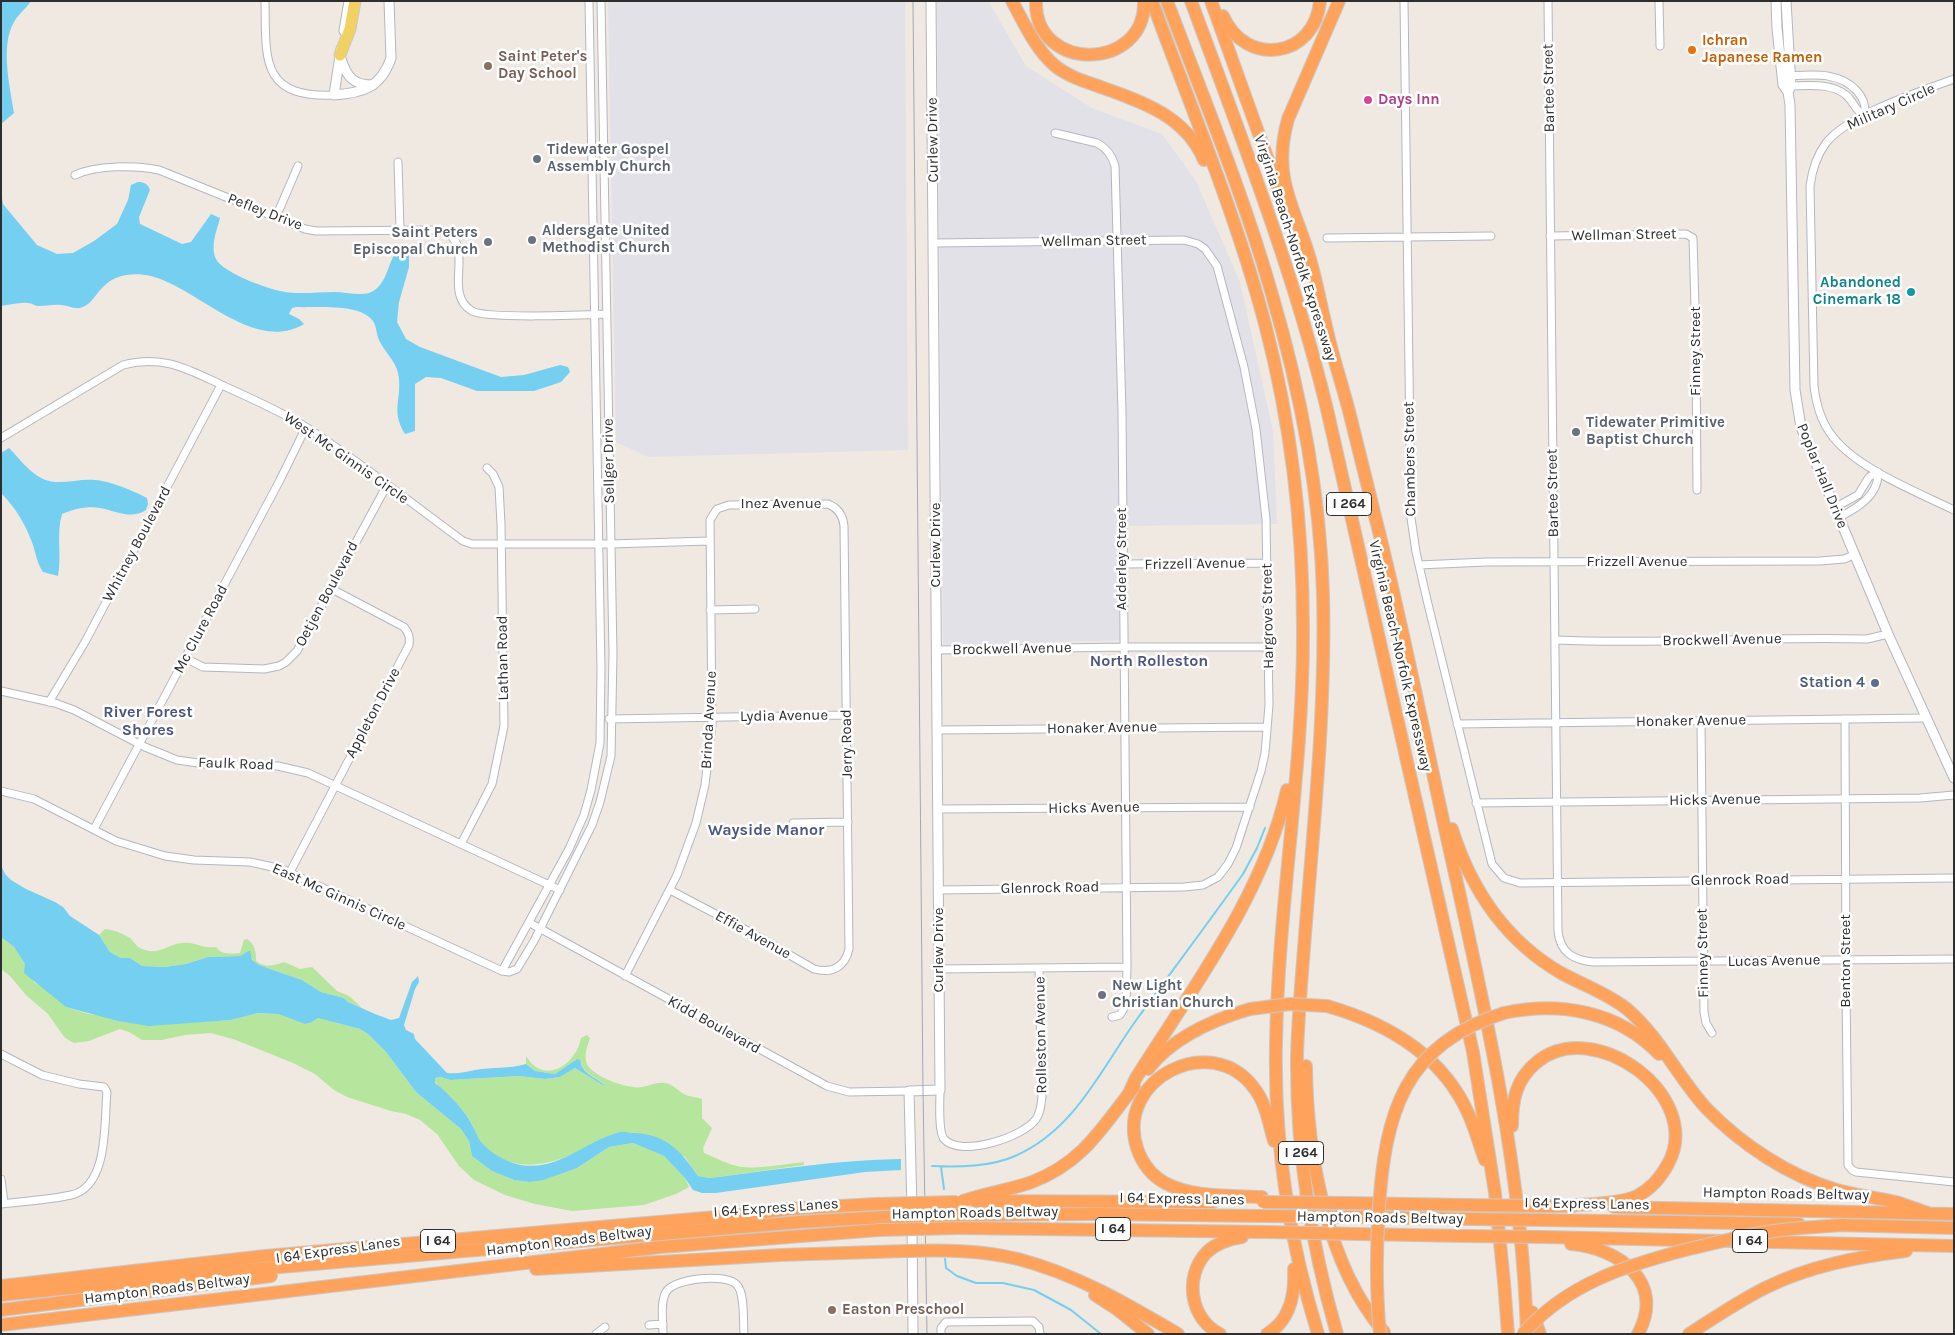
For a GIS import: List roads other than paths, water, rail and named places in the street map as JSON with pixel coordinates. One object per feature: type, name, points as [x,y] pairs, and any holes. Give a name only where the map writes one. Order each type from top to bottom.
[{"type":"highway","points":[[1012,1],[1036,44],[1054,64],[1075,78],[1159,110],[1186,133],[1203,156],[1231,217]]},
{"type":"highway","points":[[1036,1],[1036,15],[1048,37],[1071,52],[1089,55],[1108,52],[1126,42],[1141,23],[1144,1]]},
{"type":"highway","points":[[1152,1],[1255,286],[1274,359],[1286,423],[1294,474],[1300,541],[1303,627],[1298,736],[1276,1045],[1277,1118],[1290,1224],[1294,1277],[1292,1302],[1279,1325],[1267,1334]]},
{"type":"highway","name":"I 264","points":[[1167,1],[1242,203],[1270,287],[1297,390],[1312,467],[1320,552],[1324,639],[1322,725],[1297,1057],[1301,1151],[1316,1249],[1326,1296],[1337,1334]]},
{"type":"highway","name":"Virginia Beach-Norfolk Expressway","points":[[1191,1],[1279,244],[1318,372],[1473,1052],[1495,1193],[1508,1334]]},
{"type":"highway","points":[[1211,1],[1324,316]]},
{"type":"highway","points":[[1217,1],[1234,34],[1249,46],[1268,50],[1289,47],[1303,38],[1318,17],[1320,1]]},
{"type":"highway","points":[[1340,1],[1288,119],[1282,151],[1286,193],[1313,266],[1378,526],[1487,1016],[1515,1186]]},
{"type":"highway","points":[[1129,1093],[1140,1071],[1237,917],[1263,866],[1284,807],[1298,736]]},
{"type":"highway","points":[[1434,776],[1454,837],[1469,872],[1482,896],[1500,921],[1513,936],[1539,959],[1579,983],[1613,999],[1647,1028],[1699,1100],[1728,1128],[1760,1153],[1796,1173],[1836,1190],[1897,1203],[1928,1213]]},
{"type":"highway","points":[[1303,968],[1308,1106],[1321,1191],[1335,1244],[1351,1284],[1367,1311],[1385,1334]]},
{"type":"highway","points":[[960,1202],[1031,1182],[1062,1167],[1089,1144],[1109,1122],[1151,1065],[1180,1040],[1207,1024],[1250,1009],[1290,1004],[1327,1006],[1357,1015],[1385,1027],[1425,1055],[1442,1073],[1468,1112],[1495,1193]]},
{"type":"highway","points":[[1380,1334],[1377,1272],[1378,1220],[1384,1159],[1394,1110],[1408,1082],[1444,1043],[1473,1024],[1504,1013],[1521,1009],[1553,1007],[1577,1010],[1598,1016],[1628,1029],[1656,1050],[1680,1075]]},
{"type":"highway","points":[[1540,1334],[1530,1307],[1524,1270],[1512,1142],[1513,1101],[1515,1091],[1526,1074],[1549,1054],[1568,1048],[1583,1047],[1617,1057],[1641,1072],[1651,1082],[1664,1099],[1674,1120],[1673,1153],[1658,1180],[1637,1196],[1616,1201],[1566,1206]]},
{"type":"highway","points":[[1262,1199],[1187,1191],[1166,1184],[1151,1172],[1140,1156],[1134,1137],[1134,1128],[1136,1113],[1142,1097],[1156,1079],[1172,1068],[1201,1062],[1221,1065],[1247,1080],[1254,1088],[1263,1105],[1284,1180]]},
{"type":"highway","name":"Hampton Roads Beltway","points":[[1,1286],[274,1255],[788,1209],[875,1204],[1262,1199],[1348,1203],[1954,1214]]},
{"type":"highway","name":"I 64 Express Lanes","points":[[1,1295],[791,1222],[884,1217],[1097,1214],[1471,1218],[1954,1228]]},
{"type":"highway","points":[[1290,1224],[1303,1286],[1318,1334]]},
{"type":"highway","points":[[1523,1334],[1542,1314],[1576,1290],[1626,1266],[1738,1238],[1797,1228],[1842,1225]]},
{"type":"highway","name":"Hampton Roads Beltway","points":[[1,1325],[704,1243],[879,1230],[958,1228],[1268,1235],[1315,1233],[1953,1246]]},
{"type":"highway","points":[[1220,1334],[1209,1326],[1197,1310],[1192,1294],[1192,1284],[1196,1268],[1205,1254],[1217,1245],[1241,1237],[1268,1235]]},
{"type":"highway","points":[[1545,1237],[1560,1243],[1582,1244],[1606,1252],[1626,1263],[1635,1271],[1644,1288],[1646,1299],[1645,1318],[1638,1334]]},
{"type":"highway","points":[[1689,1334],[1764,1288],[1805,1271],[1841,1261],[1880,1254],[1953,1246]]},
{"type":"highway","points":[[504,1265],[540,1269],[780,1255],[906,1251],[988,1253],[1018,1259],[1084,1282],[1178,1334]]},
{"type":"highway","name":"I 64 Express Lanes","points":[[1,1310],[322,1270],[412,1256]]},
{"type":"highway","points":[[1018,1259],[1070,1282],[1098,1297],[1148,1334]]},
{"type":"highway","points":[[1524,1270],[1527,1334]]},
{"type":"main road","points":[[340,55],[350,29],[355,1]]},
{"type":"street","points":[[264,1],[266,56],[273,73],[294,91],[314,96],[361,91],[373,85],[382,75],[391,58],[392,49],[389,1]]},
{"type":"street","points":[[334,95],[349,1]]},
{"type":"street","name":"Sellger Drive","points":[[589,1],[602,719],[598,759],[584,815],[569,849],[502,971],[509,972],[517,969],[584,844],[600,802],[611,756],[613,719],[601,1]]},
{"type":"street","name":"Curlew Drive","points":[[931,1],[940,1090],[943,1139]]},
{"type":"street","name":"Chambers Street","points":[[1404,1],[1411,518],[1419,565],[1492,864],[1504,878],[1527,883]]},
{"type":"street","name":"Bartee Street","points":[[1548,1],[1558,932],[1561,945],[1573,958],[1593,962]]},
{"type":"street","points":[[1659,1],[1660,46]]},
{"type":"street","name":"Poplar Hall Drive","points":[[1776,1],[1790,105],[1795,390],[1797,410],[1807,445],[1838,518],[1888,634],[1954,778]]},
{"type":"street","name":"Poplar Hall Drive","points":[[1786,1],[1787,83]]},
{"type":"street","points":[[590,22],[602,22]]},
{"type":"street","points":[[340,55],[346,73],[353,82],[373,85]]},
{"type":"street","points":[[1827,76],[1843,80],[1863,100],[1866,106],[1865,116],[1856,110],[1847,96],[1835,88],[1787,83],[1827,76]]},
{"type":"street","name":"Military Circle","points":[[1954,79],[1898,100],[1842,128],[1830,139],[1818,157],[1811,174],[1814,386],[1819,411],[1831,434],[1852,455],[1878,472],[1954,510]]},
{"type":"street","points":[[591,105],[603,105]]},
{"type":"street","name":"Adderley Street","points":[[1055,133],[1097,143],[1108,151],[1113,158],[1115,166],[1121,361],[1127,967],[1126,1005],[1120,1015],[1112,1017]]},
{"type":"street","points":[[592,145],[604,145]]},
{"type":"street","points":[[398,162],[400,230]]},
{"type":"street","points":[[276,217],[298,166]]},
{"type":"street","name":"Pefley Drive","points":[[75,175],[90,170],[148,168],[159,170],[305,229],[316,231],[439,230],[450,234],[459,249],[460,295],[465,306],[476,313],[503,315],[607,314]]},
{"type":"street","name":"Wellman Street","points":[[1550,236],[1686,234],[1694,242]]},
{"type":"street","points":[[1327,238],[1491,236]]},
{"type":"street","name":"Wellman Street","points":[[934,243],[1184,240],[1198,244],[1214,260],[1224,290]]},
{"type":"street","name":"Finney Street","points":[[1694,242],[1698,490]]},
{"type":"street","points":[[594,258],[606,258]]},
{"type":"street","name":"Hargrove Street","points":[[1161,887],[1203,885],[1218,877],[1228,864],[1236,848],[1261,771],[1267,727],[1267,563],[1264,495],[1258,438],[1244,366],[1224,290]]},
{"type":"street","name":"West Mc Ginnis Circle","points":[[1,438],[123,365],[134,362],[158,361],[170,363],[270,407],[306,428],[463,541],[482,545],[501,545],[709,541]]},
{"type":"street","name":"Whitney Boulevard","points":[[49,702],[85,642],[221,385]]},
{"type":"street","name":"Mc Clure Road","points":[[94,829],[306,428]]},
{"type":"street","name":"Lathan Road","points":[[460,844],[492,784],[504,726],[499,487],[494,474],[487,468]]},
{"type":"street","points":[[1834,508],[1858,495],[1869,477],[1878,472]]},
{"type":"street","points":[[1838,518],[1866,502],[1877,484],[1878,472]]},
{"type":"street","name":"Oetjen Boulevard","points":[[185,658],[203,667],[264,669],[279,666],[286,662],[297,651],[387,485]]},
{"type":"street","name":"Inez Avenue","points":[[717,509],[728,504],[828,504],[838,510],[841,515]]},
{"type":"street","name":"Brinda Avenue","points":[[625,976],[670,890],[689,847],[700,808],[709,755],[712,717],[709,541],[710,520],[717,509]]},
{"type":"street","name":"Jerry Road","points":[[837,969],[844,962],[849,949],[844,526],[841,515]]},
{"type":"street","name":"Frizzell Avenue","points":[[1419,565],[1486,562],[1820,561],[1844,559],[1854,555]]},
{"type":"street","name":"Frizzell Avenue","points":[[1122,564],[1267,563]]},
{"type":"street","name":"Appleton Drive","points":[[290,872],[410,640],[404,627],[330,588]]},
{"type":"street","points":[[710,610],[755,609]]},
{"type":"street","name":"Brockwell Avenue","points":[[1556,640],[1609,642],[1712,639],[1867,639],[1888,634]]},
{"type":"street","name":"Brockwell Avenue","points":[[937,650],[1268,647]]},
{"type":"street","name":"Faulk Road","points":[[1,691],[49,702],[92,718],[140,744],[183,761],[205,764],[278,766],[308,773],[550,885]]},
{"type":"street","name":"Lydia Avenue","points":[[602,719],[846,715]]},
{"type":"street","name":"Honaker Avenue","points":[[1457,724],[1926,718]]},
{"type":"street","name":"Benton Street","points":[[1845,719],[1848,1165],[1856,1172],[1954,1182]]},
{"type":"street","name":"Finney Street","points":[[1701,721],[1704,1012],[1706,1023],[1712,1033]]},
{"type":"street","name":"Honaker Avenue","points":[[938,730],[1267,727]]},
{"type":"street","name":"East Mc Ginnis Circle","points":[[1,791],[34,799],[116,841],[165,856],[194,860],[250,862],[290,872],[502,971]]},
{"type":"street","name":"Hicks Avenue","points":[[1476,803],[1920,798],[1954,795]]},
{"type":"street","name":"Hicks Avenue","points":[[938,809],[1250,806]]},
{"type":"street","points":[[794,823],[848,822]]},
{"type":"street","name":"Glenrock Road","points":[[1527,883],[1954,878]]},
{"type":"street","points":[[550,885],[560,890]]},
{"type":"street","name":"Glenrock Road","points":[[938,890],[1161,887]]},
{"type":"street","name":"Effie Avenue","points":[[670,890],[748,931],[812,968],[826,971],[837,969]]},
{"type":"street","name":"Kidd Boulevard","points":[[530,923],[826,1086],[849,1092],[909,1091]]},
{"type":"street","name":"Lucas Avenue","points":[[1593,962],[1954,958]]},
{"type":"street","points":[[939,969],[1127,967]]},
{"type":"street","name":"Rolleston Avenue","points":[[943,1139],[961,1145],[991,1144],[1021,1131],[1036,1120],[1042,1096],[1040,969]]},
{"type":"street","points":[[1,1054],[42,1075],[104,1087],[107,1092],[99,1166],[93,1180],[87,1186],[72,1195],[3,1204],[1,1178]]},
{"type":"street","points":[[913,1334],[909,1091],[940,1090]]},
{"type":"street","points":[[663,1334],[663,1300],[668,1289],[679,1282],[701,1279],[729,1279],[738,1285],[741,1294],[744,1334]]},
{"type":"street","points":[[942,1334],[941,1328],[946,1322],[990,1321],[1033,1321],[1039,1327],[1040,1334]]},
{"type":"street","points":[[650,1324],[663,1324]]},
{"type":"street","points":[[596,1334],[605,1327]]},
{"type":"water","points":[[1,1],[31,1],[16,19],[10,32],[7,67],[14,113],[1,124]]},
{"type":"water","points":[[138,182],[146,184],[150,190],[139,217],[140,224],[182,244],[191,242],[211,214],[220,218],[214,243],[216,259],[226,269],[235,274],[273,289],[293,293],[369,293],[375,290],[384,279],[394,254],[398,249],[405,249],[409,253],[409,267],[399,302],[397,322],[406,339],[420,347],[501,377],[524,375],[560,365],[568,367],[570,372],[561,382],[534,391],[477,391],[441,378],[426,377],[415,384],[415,431],[405,434],[397,413],[399,379],[397,368],[380,342],[373,321],[367,315],[358,311],[337,308],[296,307],[292,308],[289,314],[304,324],[285,331],[266,331],[226,316],[169,283],[151,276],[138,274],[125,275],[112,280],[102,288],[90,303],[80,308],[63,305],[38,306],[29,303],[1,306],[1,192],[3,204],[37,245],[57,254],[73,253],[94,241],[117,224],[128,200],[131,185]]},
{"type":"water","points":[[9,448],[36,475],[47,481],[88,480],[115,484],[147,498],[146,510],[129,515],[90,507],[62,514],[59,529],[58,576],[43,572],[24,524],[1,493],[1,453]]},
{"type":"water","points":[[1,865],[5,874],[11,880],[63,907],[70,916],[99,935],[110,952],[121,958],[130,958],[142,966],[165,967],[186,964],[208,957],[240,956],[250,951],[252,960],[259,965],[302,980],[321,992],[344,998],[348,1002],[391,1020],[399,1018],[412,982],[418,976],[419,982],[404,1025],[406,1030],[414,1034],[415,1039],[447,1073],[513,1067],[526,1064],[535,1071],[555,1074],[577,1059],[580,1060],[585,1070],[606,1087],[575,1068],[560,1077],[545,1079],[519,1076],[450,1080],[441,1077],[435,1078],[435,1083],[452,1098],[467,1116],[482,1143],[494,1154],[513,1163],[528,1166],[542,1165],[568,1156],[607,1136],[624,1132],[646,1134],[665,1141],[679,1152],[698,1176],[710,1178],[853,1161],[901,1159],[901,1170],[865,1172],[716,1193],[702,1193],[693,1190],[685,1178],[664,1156],[633,1143],[609,1147],[577,1168],[543,1180],[529,1182],[514,1180],[492,1171],[472,1156],[469,1141],[461,1129],[416,1092],[386,1052],[368,1034],[360,1029],[318,1018],[305,1024],[278,1014],[258,1013],[231,1020],[149,1026],[118,1021],[66,1007],[24,973],[25,964],[14,947],[1,937]]},
{"type":"waterway","points":[[932,1166],[974,1166],[1006,1160],[1036,1145],[1054,1131],[1085,1096],[1137,1019],[1243,874],[1265,828]]},
{"type":"waterway","points":[[941,1167],[944,1189]]},
{"type":"waterway","points":[[945,1259],[946,1268],[957,1276],[976,1283],[1003,1283],[1034,1290],[1071,1310],[1101,1334]]},
{"type":"tram line","points":[[913,1],[927,1334]]},
{"type":"place","name":"Ichran Japanese Ramen","points":[[1692,50]]},
{"type":"place","name":"Saint Peter's Day School","points":[[488,66]]},
{"type":"place","name":"Days Inn","points":[[1368,100]]},
{"type":"place","name":"Tidewater Gospel Assembly Church","points":[[537,159]]},
{"type":"place","name":"Aldersgate United Methodist Church","points":[[532,240]]},
{"type":"place","name":"Saint Peters Episcopal Church","points":[[488,242]]},
{"type":"place","name":"Abandoned Cinemark 18","points":[[1911,292]]},
{"type":"place","name":"Tidewater Primitive Baptist Church","points":[[1576,432]]},
{"type":"place","name":"Station 4","points":[[1875,683]]},
{"type":"place","name":"New Light Christian Church","points":[[1102,995]]},
{"type":"place","name":"Easton Preschool","points":[[832,1310]]},
{"type":"district","name":"North Rolleston","points":[[1149,661]]},
{"type":"district","name":"River Forest Shores","points":[[148,721]]},
{"type":"district","name":"Wayside Manor","points":[[766,830]]}]
